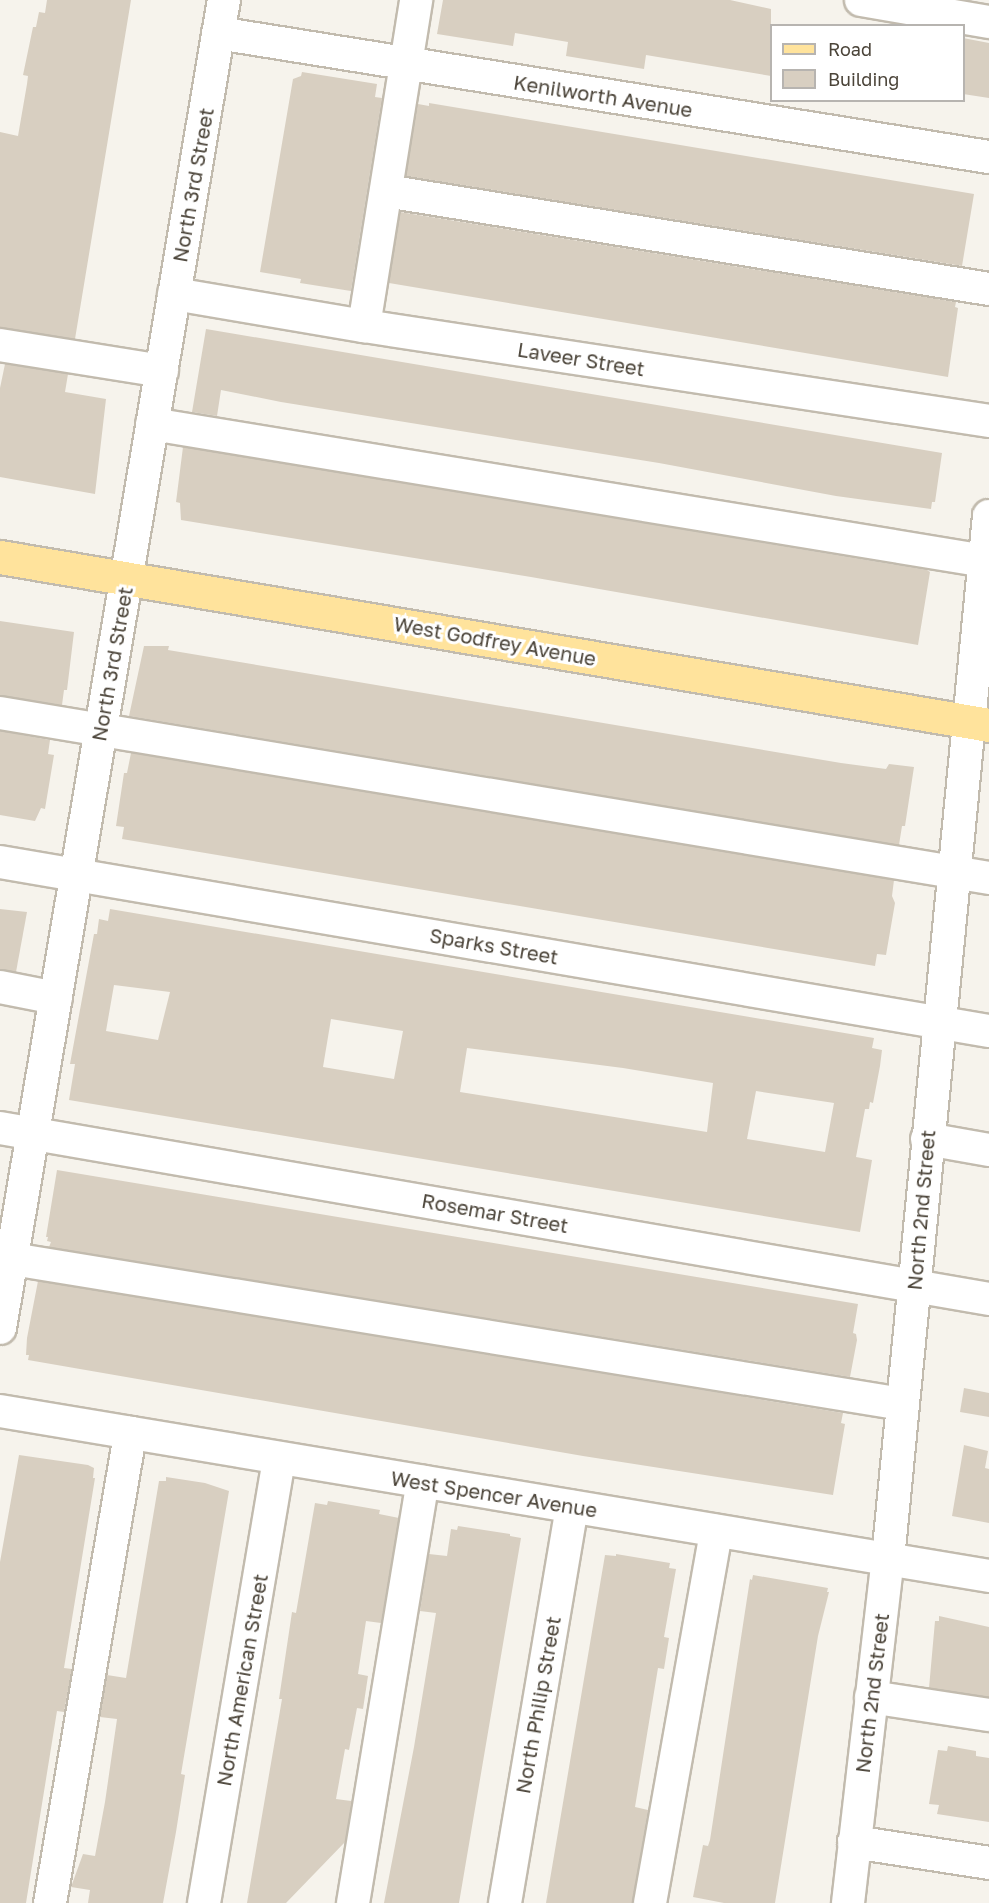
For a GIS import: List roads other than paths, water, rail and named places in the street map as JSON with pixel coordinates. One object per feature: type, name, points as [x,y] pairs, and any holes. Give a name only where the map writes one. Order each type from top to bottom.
[{"type":"main road","name":"West Godfrey Avenue","points":[[0,557],[980,723]]},
{"type":"street","name":"North 3rd Street","points":[[0,1328],[6,1258],[33,1133],[224,0]]},
{"type":"street","points":[[364,326],[416,0]]},
{"type":"street","points":[[861,0],[989,22]]},
{"type":"street","name":"Kenilworth Avenue","points":[[218,33],[989,157]]},
{"type":"street","points":[[386,191],[989,289]]},
{"type":"street","name":"Laveer Street","points":[[174,294],[364,326],[989,421]]},
{"type":"street","points":[[0,345],[162,371]]},
{"type":"street","points":[[152,424],[987,542]]},
{"type":"street","name":"North 2nd Street","points":[[848,1903],[888,1559],[954,872],[980,723],[987,542]]},
{"type":"street","points":[[0,713],[989,878]]},
{"type":"street","name":"Sparks Street","points":[[0,862],[989,1031]]},
{"type":"street","points":[[0,987],[56,998]]},
{"type":"street","name":"Rosemar Street","points":[[0,1128],[989,1299]]},
{"type":"street","points":[[927,1139],[989,1150]]},
{"type":"street","points":[[6,1258],[903,1404]]},
{"type":"street","name":"West Spencer Avenue","points":[[0,1411],[989,1576]]},
{"type":"street","points":[[50,1903],[130,1433]]},
{"type":"street","name":"North American Street","points":[[204,1903],[279,1458]]},
{"type":"street","points":[[353,1903],[423,1482]]},
{"type":"street","name":"North Philip Street","points":[[505,1903],[572,1507]]},
{"type":"street","points":[[650,1903],[716,1531]]},
{"type":"street","points":[[871,1697],[989,1715]]},
{"type":"street","points":[[854,1842],[989,1863]]}]
